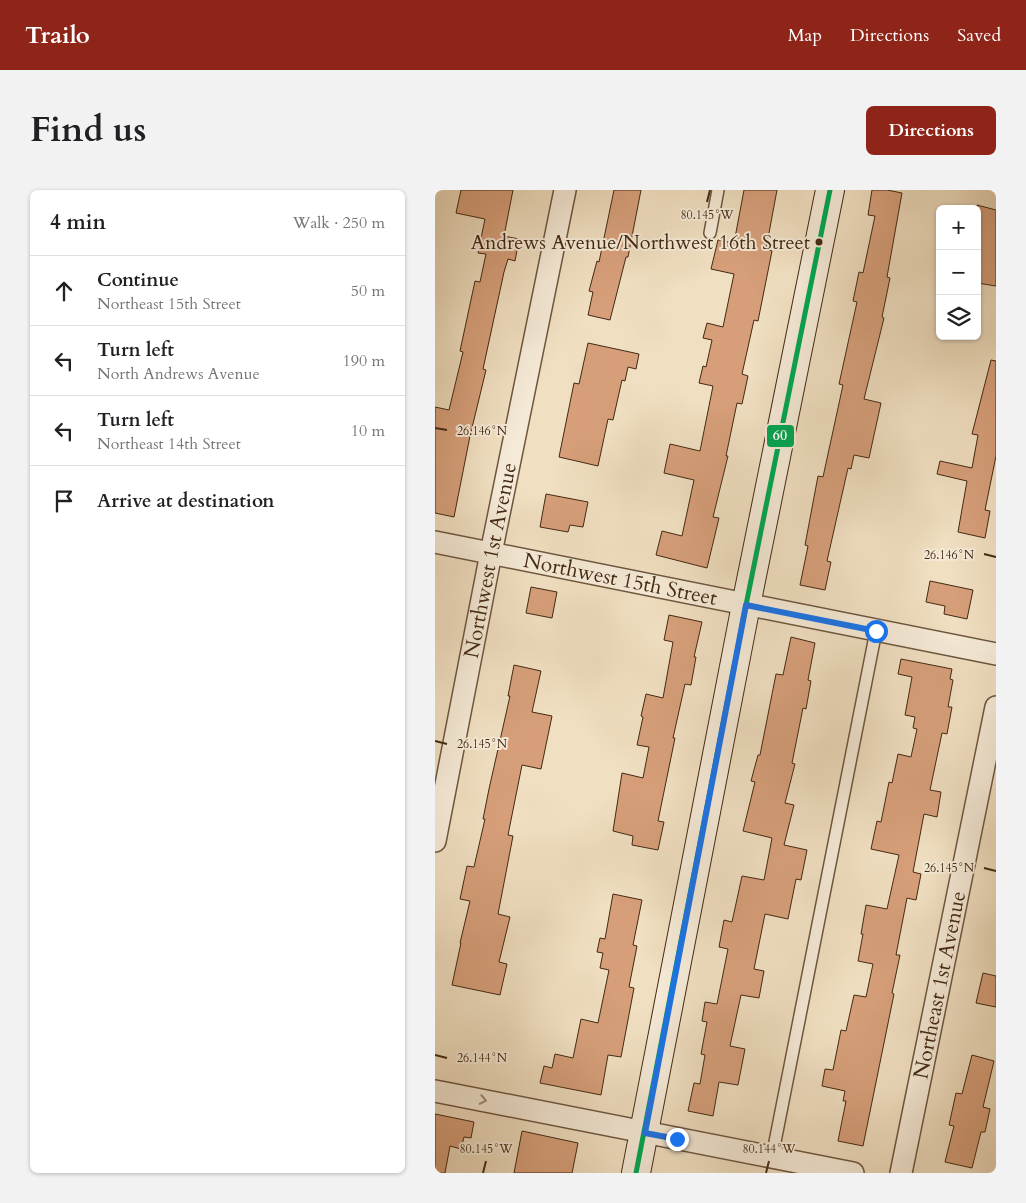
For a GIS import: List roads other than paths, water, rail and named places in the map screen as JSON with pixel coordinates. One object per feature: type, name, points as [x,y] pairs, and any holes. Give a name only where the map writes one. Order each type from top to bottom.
[{"type":"main road","points":[[636,1173],[746,605],[830,190]]},
{"type":"street","name":"Northwest 1st Avenue","points":[[435,841],[565,190]]},
{"type":"street","name":"Northwest 15th Street","points":[[435,542],[996,654]]},
{"type":"street","name":"Northeast 1st Avenue","points":[[901,1173],[996,707]]},
{"type":"street","points":[[435,1091],[853,1173]]},
{"type":"lane","points":[[710,233],[718,190]]},
{"type":"lane","points":[[772,1157],[876,631]]},
{"type":"place","name":"Andrews Avenue/Northwest 16th Street","points":[[819,242]]}]
